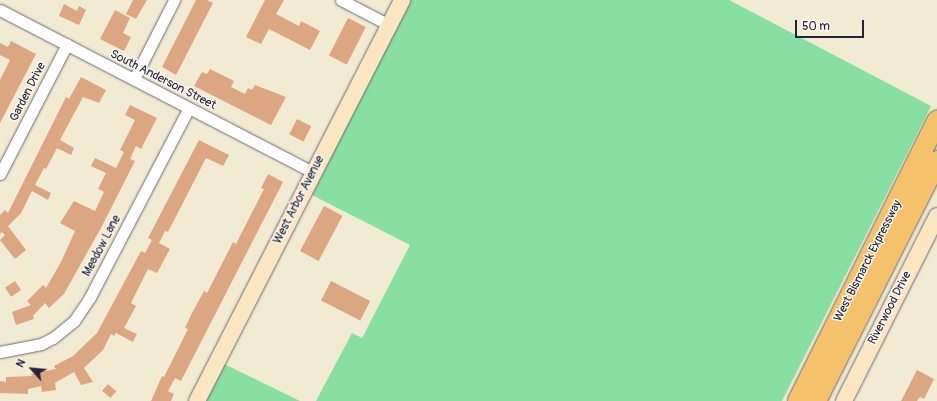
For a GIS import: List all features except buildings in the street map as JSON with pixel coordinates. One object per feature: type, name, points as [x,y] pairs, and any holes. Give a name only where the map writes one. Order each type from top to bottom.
[{"type":"highway","name":"West Bismarck Expressway","points":[[798,401],[937,121]]},
{"type":"highway","name":"West Bismarck Expressway","points":[[816,401],[937,161]]},
{"type":"main road","name":"West Arbor Avenue","points":[[197,401],[402,0]]},
{"type":"main road","name":"Riverwood Drive","points":[[844,401],[937,216]]},
{"type":"street","points":[[134,79],[174,0]]},
{"type":"street","points":[[341,0],[389,25]]},
{"type":"street","name":"South Anderson Street","points":[[0,10],[314,173]]},
{"type":"street","name":"Garden Drive","points":[[0,174],[67,44]]},
{"type":"street","name":"Meadow Lane","points":[[0,352],[41,344],[53,338],[74,321],[90,297],[189,108]]},
{"type":"green space","points":[[410,0],[729,0],[931,106],[782,401],[316,401],[352,333],[362,338],[410,245],[312,195]]},
{"type":"green space","points":[[220,362],[300,401],[199,401]]}]
